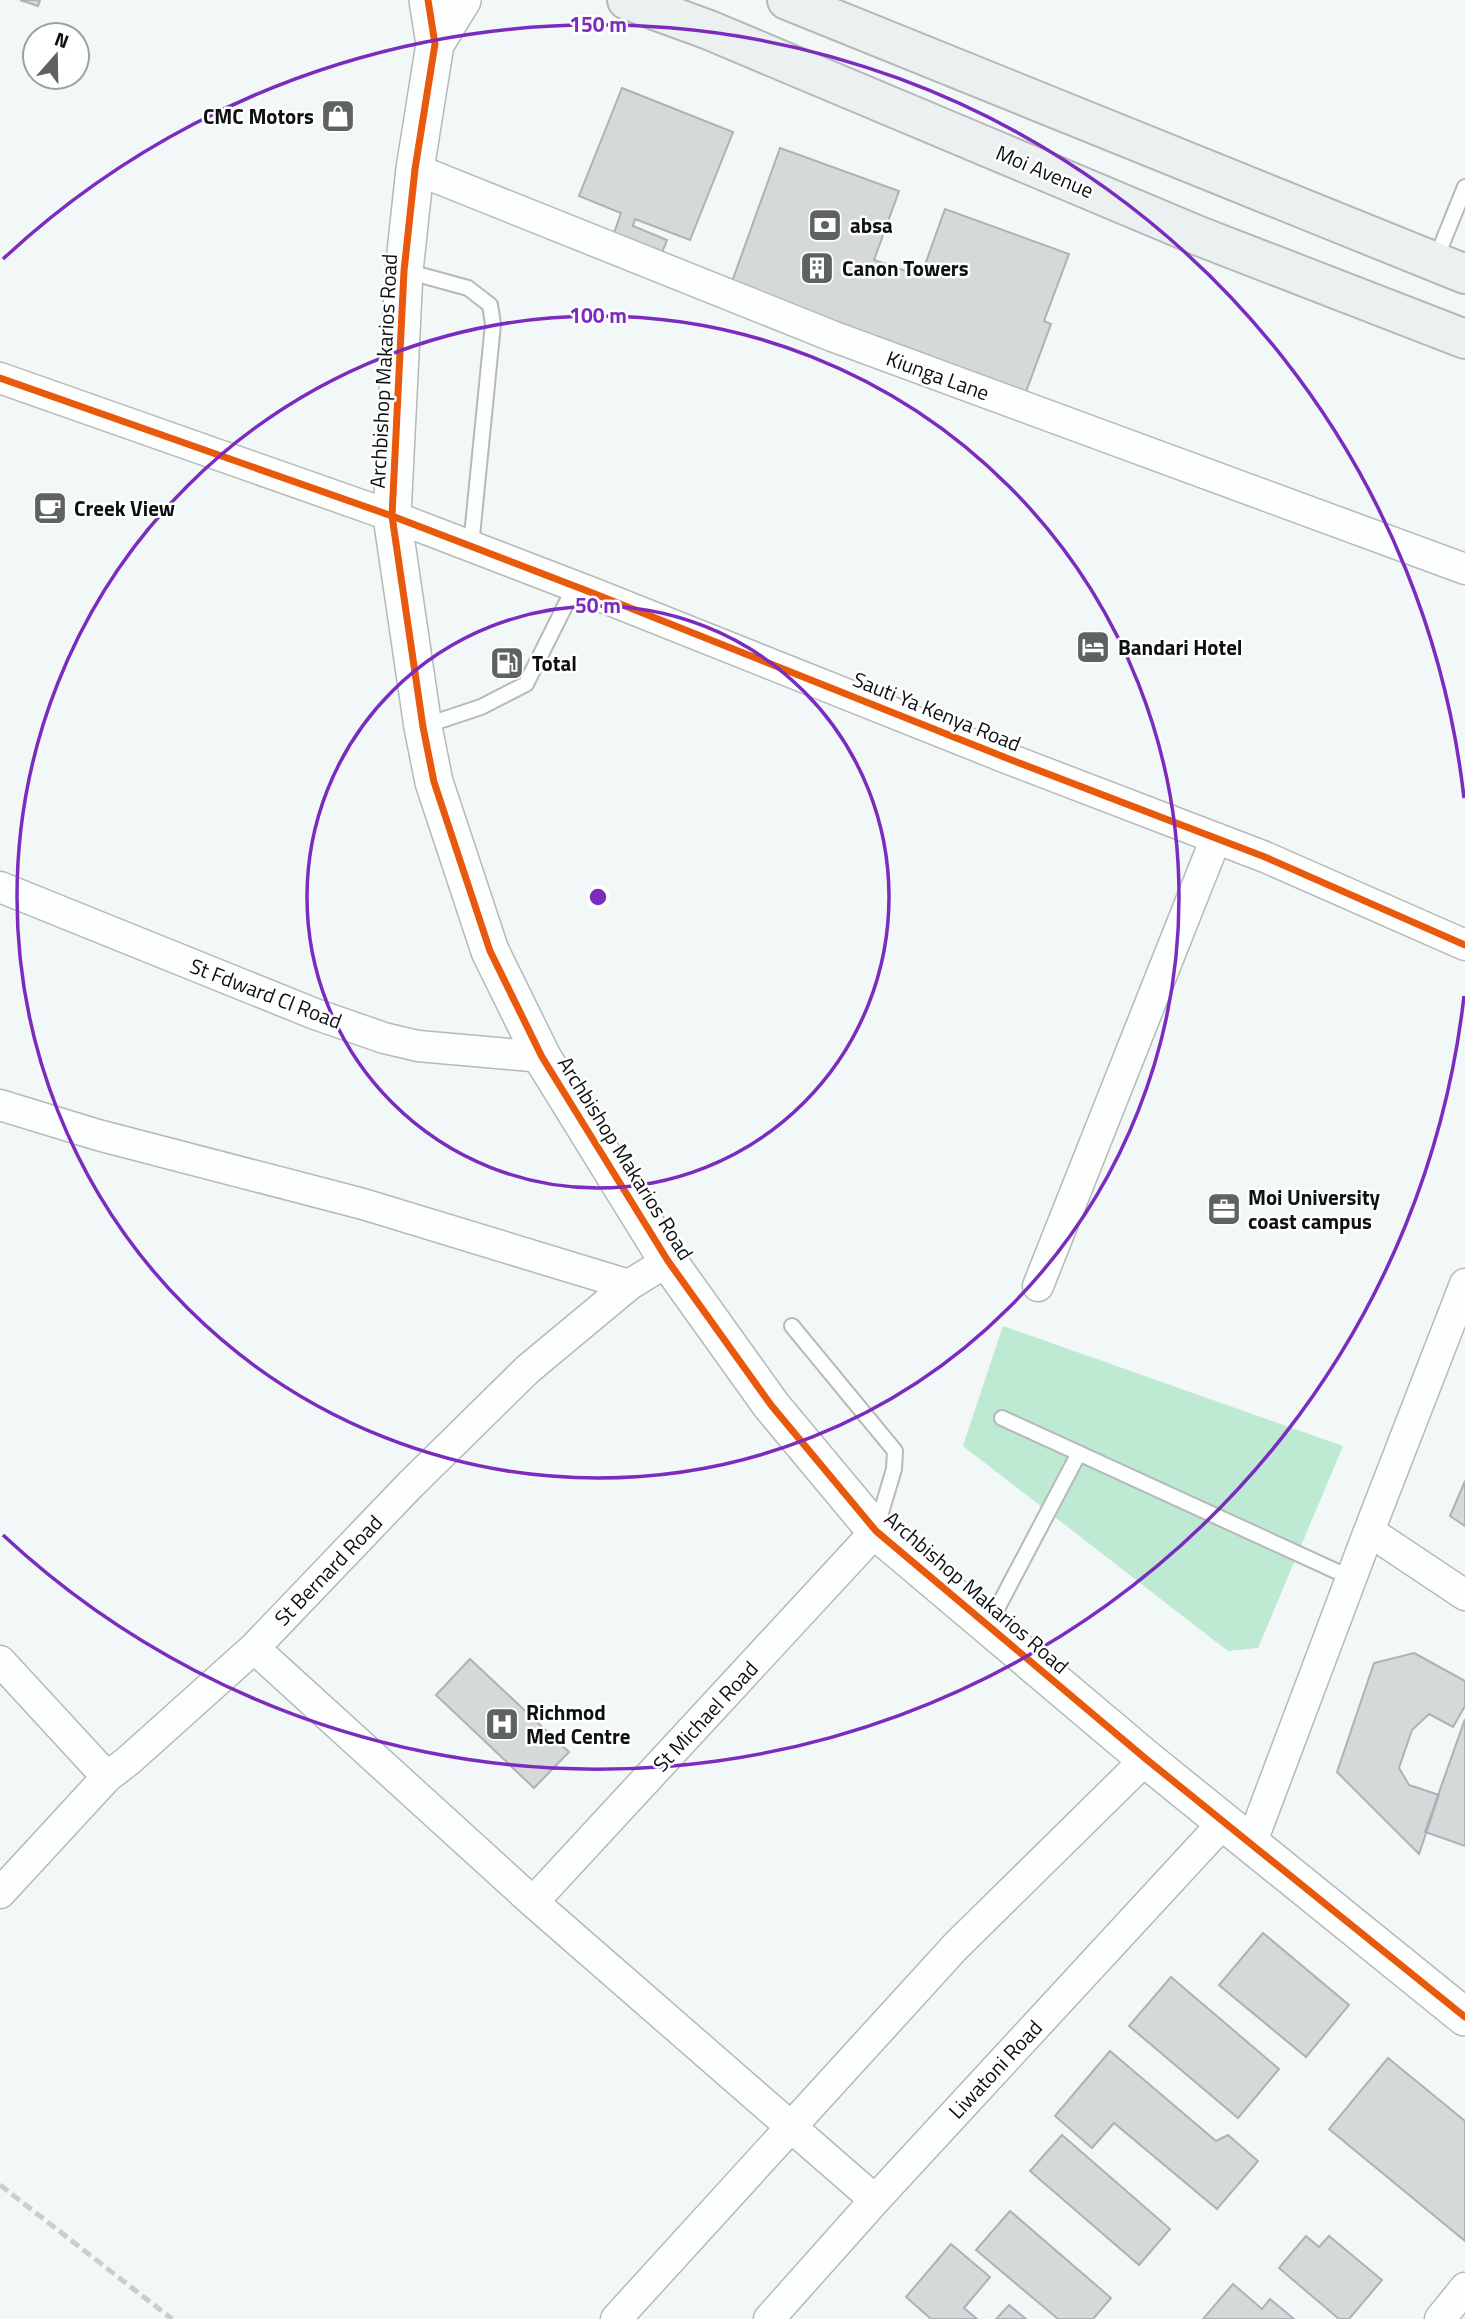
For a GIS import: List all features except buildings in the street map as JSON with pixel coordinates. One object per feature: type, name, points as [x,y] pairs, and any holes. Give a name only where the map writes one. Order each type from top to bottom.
[{"type":"main road","name":"Moi Avenue","points":[[627,0],[709,30],[1199,236],[1465,339]]},
{"type":"main road","points":[[787,0],[1450,268]]},
{"type":"street","name":"Archbishop Makarios Road","points":[[428,0],[436,44],[415,169],[404,271],[392,516],[423,727],[434,782],[490,951],[542,1056],[668,1261],[771,1405],[876,1531],[1146,1759],[1465,2017]]},
{"type":"street","name":"Archbishop Makarios Road","points":[[436,44],[463,0]]},
{"type":"street","name":"Kiunga Lane","points":[[415,169],[832,336],[1465,569]]},
{"type":"street","name":"Sauti Ya Kenya Road","points":[[0,378],[392,516],[575,586],[1009,759],[1265,857],[1465,945]]},
{"type":"street","points":[[1038,1286],[1216,838]]},
{"type":"street","name":"St Fdward Cl Road","points":[[0,887],[315,1014],[384,1038],[429,1047],[542,1056]]},
{"type":"street","points":[[0,1105],[98,1135],[363,1204],[629,1285]]},
{"type":"street","name":"St Bernard Road","points":[[0,1893],[107,1777],[254,1648],[410,1485],[528,1369],[629,1285],[668,1261]]},
{"type":"street","points":[[1237,1833],[1351,1578],[1465,1284]]},
{"type":"street","name":"St Michael Road","points":[[533,1902],[876,1531]]},
{"type":"street","points":[[1369,1531],[1465,1595]]},
{"type":"street","points":[[254,1648],[533,1902],[875,2200]]},
{"type":"street","points":[[0,1661],[107,1777]]},
{"type":"street","points":[[616,2319],[956,1946],[1146,1759]]},
{"type":"street","name":"Liwatoni Road","points":[[769,2319],[875,2200],[1237,1833]]},
{"type":"street","points":[[1440,2319],[1465,2288]]},
{"type":"lane","points":[[1450,268],[1465,187]]},
{"type":"lane","points":[[404,271],[468,288],[490,305],[492,324],[471,546]]},
{"type":"lane","points":[[423,727],[481,708],[526,684],[575,586]]},
{"type":"lane","points":[[792,1325],[895,1451],[894,1469],[876,1531]]},
{"type":"lane","points":[[1002,1418],[1351,1578]]},
{"type":"lane","points":[[988,1625],[1079,1453]]},
{"type":"green space","points":[[1003,1326],[1343,1446],[1258,1648],[1228,1651],[963,1446]]},
{"type":"railway","points":[[0,2185],[172,2319]]},
{"type":"cycle path","points":[[428,0],[435,44],[415,169],[404,271],[392,516],[423,727],[434,782],[490,951],[542,1057],[668,1261],[771,1405],[876,1531],[1146,1759],[1465,2017]]},
{"type":"cycle path","points":[[0,378],[392,516],[590,592],[1009,759],[1265,857],[1465,945]]},
{"type":"place","name":"CMC Motors","points":[[338,116]]},
{"type":"place","name":"absa","points":[[825,225]]},
{"type":"place","name":"Canon Towers","points":[[817,268]]},
{"type":"place","name":"Creek View","points":[[50,508]]},
{"type":"place","name":"Bandari Hotel","points":[[1093,647]]},
{"type":"place","name":"Total","points":[[507,663]]},
{"type":"place","name":"Moi University coast campus","points":[[1224,1209]]},
{"type":"place","name":"Richmod Med Centre","points":[[502,1724]]}]
